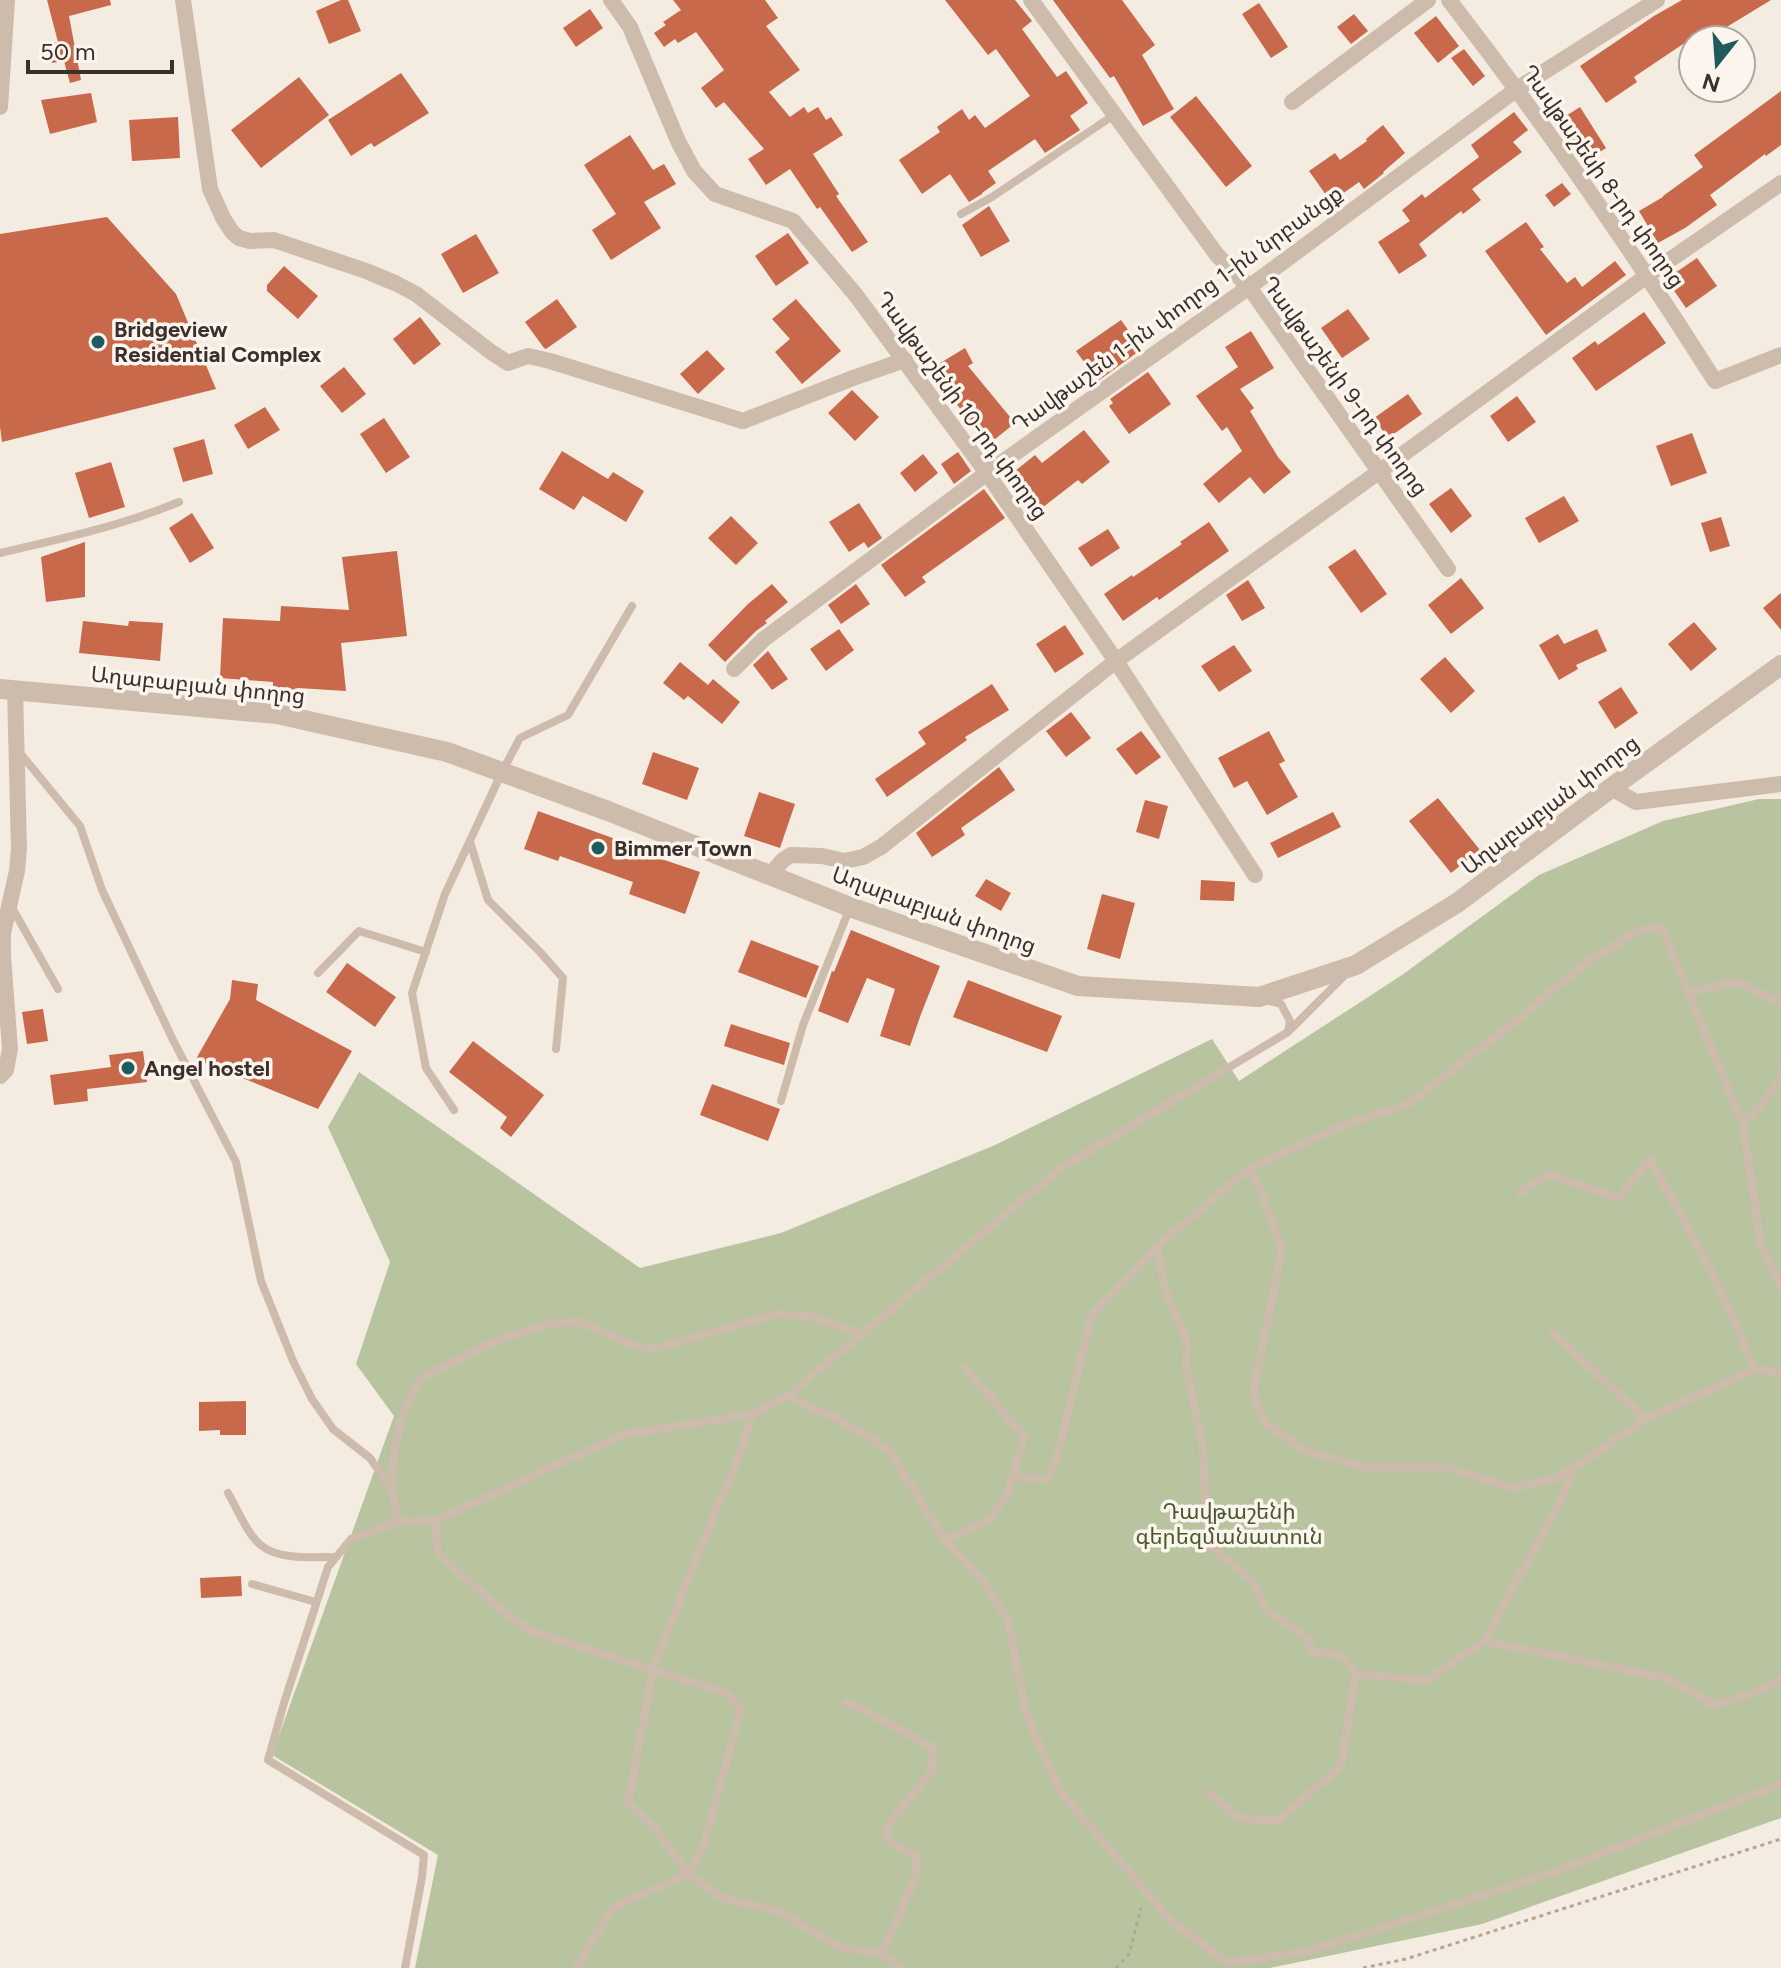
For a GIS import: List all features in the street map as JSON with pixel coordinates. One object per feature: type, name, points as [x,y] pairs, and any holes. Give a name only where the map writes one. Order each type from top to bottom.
[{"type":"street","points":[[0,107],[7,0]]},
{"type":"street","points":[[183,0],[210,189],[223,218],[239,238],[274,240],[395,283],[416,294],[508,363],[528,356],[550,361],[743,421],[905,360]]},
{"type":"street","name":"Դավթաշենի 10-րդ փողոց","points":[[611,0],[630,27],[678,141],[694,171],[715,194],[793,221],[855,294],[987,473],[1116,661],[1255,875]]},
{"type":"street","name":"Դավթաշենի 9-րդ փողոց","points":[[1031,0],[1217,255],[1249,287],[1448,569]]},
{"type":"street","points":[[1292,102],[1428,0]]},
{"type":"street","name":"Դավթաշենի 8-րդ փողոց","points":[[1449,0],[1517,89],[1648,275],[1715,381],[1781,355]]},
{"type":"street","name":"Դավթաշեն 1-ին փողոց 1-ին նրբանցք","points":[[734,669],[764,639],[987,473],[1249,287],[1517,89],[1657,0]]},
{"type":"street","points":[[770,875],[791,855],[822,856],[844,861],[863,857],[881,847],[1116,661],[1648,275],[1781,183]]},
{"type":"street","name":"Աղաբաբյան փողոց","points":[[8,689],[277,714],[447,752],[608,811],[850,907],[1078,986],[1259,997],[1356,965],[1457,903],[1781,665]]},
{"type":"street","points":[[0,1076],[6,1070],[10,1049],[3,933],[11,905],[19,849],[17,749],[8,689]]},
{"type":"street","points":[[1611,788],[1636,802],[1781,784]]},
{"type":"lane","points":[[961,214],[992,197],[1114,115]]},
{"type":"lane","points":[[0,553],[84,534],[148,515],[179,502]]},
{"type":"lane","points":[[454,1110],[426,1068],[412,993],[445,894],[520,738],[568,715],[632,606]]},
{"type":"lane","points":[[17,749],[80,826],[102,890],[173,1040],[236,1162],[261,1281],[312,1399],[333,1429],[370,1458],[393,1491]]},
{"type":"lane","points":[[470,841],[488,900],[563,978],[556,1049]]},
{"type":"lane","points":[[11,905],[58,989]]},
{"type":"lane","points":[[781,1101],[803,1025],[850,907]]},
{"type":"lane","points":[[1013,1477],[1048,1479],[1059,1450],[1091,1316],[1157,1246],[1248,1170],[1343,1125],[1407,1105],[1519,1019],[1583,965],[1639,930],[1662,928],[1743,1125],[1761,1244],[1781,1288]]},
{"type":"lane","points":[[318,973],[359,931],[426,952]]},
{"type":"lane","points":[[405,1968],[424,1855],[268,1760],[328,1567],[351,1539],[398,1522],[435,1521],[622,1435],[752,1414],[789,1395],[1061,1168],[1288,1032],[1356,965]]},
{"type":"lane","points":[[1688,992],[1739,982],[1781,1003]]},
{"type":"lane","points":[[1259,997],[1281,1004],[1290,1021],[1288,1032]]},
{"type":"lane","points":[[1743,1125],[1780,1081],[1781,1072]]},
{"type":"lane","points":[[1520,1193],[1548,1174],[1619,1198],[1650,1159],[1713,1274],[1755,1369]]},
{"type":"lane","points":[[1248,1170],[1259,1186],[1282,1250],[1253,1393],[1265,1423],[1305,1451],[1365,1467],[1444,1467],[1514,1488],[1555,1478],[1646,1419],[1755,1369],[1781,1373]]},
{"type":"lane","points":[[1157,1246],[1165,1289],[1187,1341],[1186,1367],[1202,1441],[1208,1545],[1255,1583],[1266,1610],[1308,1639],[1312,1652],[1341,1655],[1356,1674],[1427,1680],[1484,1641],[1560,1503],[1574,1468]]},
{"type":"lane","points":[[398,1522],[393,1491],[395,1451],[408,1400],[415,1386],[423,1377],[495,1341],[551,1323],[580,1322],[638,1347],[657,1348],[777,1314],[810,1316],[862,1334]]},
{"type":"lane","points":[[1553,1333],[1646,1419]]},
{"type":"lane","points":[[945,1540],[990,1519],[1007,1495],[1024,1436],[965,1368]]},
{"type":"lane","points":[[789,1395],[835,1417],[888,1449],[945,1540],[985,1583],[1008,1621],[1027,1716],[1060,1791],[1170,1920],[1228,1963],[1309,1951],[1549,1874],[1781,1784]]},
{"type":"lane","points":[[752,1414],[741,1451],[653,1670],[628,1803],[656,1830],[688,1873],[722,1898],[778,1911],[840,1948],[881,1953],[901,1968]]},
{"type":"lane","points":[[228,1493],[260,1545],[270,1552],[298,1557],[335,1557]]},
{"type":"lane","points":[[435,1521],[438,1553],[493,1603],[530,1631],[726,1693],[741,1709],[703,1848],[688,1873],[612,1909],[576,1968]]},
{"type":"lane","points":[[252,1584],[316,1602]]},
{"type":"lane","points":[[1484,1641],[1669,1679],[1713,1705],[1766,1689],[1781,1677]]},
{"type":"lane","points":[[1208,1792],[1238,1818],[1278,1821],[1341,1766],[1356,1674]]},
{"type":"lane","points":[[846,1702],[933,1747],[932,1771],[885,1829],[888,1840],[917,1857],[915,1880],[881,1953]]},
{"type":"path","points":[[1363,1968],[1406,1959],[1781,1839]]},
{"type":"path","points":[[1116,1968],[1129,1954],[1146,1892]]},
{"type":"green space","name":"Դավթաշենի գերեզմանատուն","points":[[1759,799],[1781,799],[1781,1818],[1482,1924],[1270,1968],[415,1968],[438,1855],[272,1755],[394,1416],[356,1364],[390,1262],[328,1127],[359,1072],[640,1268],[781,1233],[995,1145],[1212,1039],[1239,1081],[1402,975],[1539,875],[1663,821]]},
{"type":"building","points":[[47,0],[110,0],[111,5],[69,16],[81,80],[70,83],[64,61],[52,63],[48,44],[58,42]]},
{"type":"building","points":[[348,0],[361,31],[329,44],[316,11]]},
{"type":"building","points":[[673,0],[765,0],[778,18],[766,26],[800,70],[769,92],[790,117],[804,107],[808,113],[818,107],[826,120],[831,117],[843,135],[813,154],[839,194],[836,196],[868,242],[852,252],[790,169],[766,185],[748,159],[764,149],[724,102],[716,108],[701,88],[724,70],[696,32],[678,43],[675,39],[664,47],[654,33],[666,25],[663,22],[681,10]]},
{"type":"building","points":[[945,0],[1015,0],[1032,21],[1022,29],[1057,77],[1066,71],[1088,103],[1070,116],[1080,130],[1045,153],[1035,139],[988,171],[996,183],[969,202],[950,174],[922,194],[899,160],[940,132],[937,127],[962,109],[969,120],[975,115],[985,128],[1030,96],[996,49],[988,55]]},
{"type":"building","points":[[1053,0],[1122,0],[1155,45],[1142,55],[1174,109],[1143,126],[1114,76],[1110,78]]},
{"type":"building","points":[[1682,0],[1771,0],[1732,24],[1677,24],[1677,48],[1634,77],[1637,82],[1606,103],[1580,66]]},
{"type":"building","points":[[1259,3],[1288,47],[1271,58],[1242,14]]},
{"type":"building","points":[[590,9],[603,28],[576,47],[563,28]]},
{"type":"building","points":[[1354,14],[1368,31],[1351,44],[1337,27]]},
{"type":"building","points":[[1436,16],[1459,46],[1438,63],[1414,33]]},
{"type":"building","points":[[1464,49],[1485,76],[1473,86],[1451,58]]},
{"type":"building","points":[[401,73],[429,113],[374,147],[371,143],[351,156],[328,120]]},
{"type":"building","points":[[299,77],[329,115],[261,168],[231,130]]},
{"type":"building","points":[[1781,91],[1781,145],[1710,195],[1717,205],[1658,243],[1639,211],[1703,167],[1694,155]]},
{"type":"building","points":[[91,93],[97,122],[50,134],[41,100]]},
{"type":"building","points":[[1196,96],[1252,166],[1226,187],[1170,117]]},
{"type":"building","points":[[1580,107],[1606,148],[1583,163],[1555,123]]},
{"type":"building","points":[[1514,112],[1528,130],[1513,142],[1522,152],[1472,189],[1481,200],[1463,214],[1461,211],[1419,244],[1427,256],[1399,274],[1378,242],[1410,221],[1402,210],[1422,194],[1425,198],[1479,157],[1471,145]]},
{"type":"building","points":[[178,117],[180,158],[132,161],[129,120]]},
{"type":"building","points":[[1383,125],[1405,153],[1364,189],[1359,182],[1331,202],[1309,171],[1335,153],[1340,160]]},
{"type":"building","points":[[630,135],[653,170],[664,164],[676,184],[644,202],[661,228],[611,260],[592,230],[616,214],[584,165]]},
{"type":"building","points":[[1562,183],[1571,194],[1554,207],[1545,195]]},
{"type":"building","points":[[989,206],[1010,241],[981,257],[962,225]]},
{"type":"building","name":"Bridgeview Residential Complex","points":[[107,217],[176,294],[216,389],[2,442],[0,234]]},
{"type":"building","points":[[1526,222],[1544,247],[1540,249],[1567,283],[1575,277],[1582,287],[1615,261],[1626,275],[1546,335],[1485,251]]},
{"type":"building","points":[[788,233],[809,263],[776,286],[755,256]]},
{"type":"building","points":[[476,234],[499,273],[463,293],[441,254]]},
{"type":"building","points":[[1697,258],[1717,286],[1686,308],[1666,279]]},
{"type":"building","points":[[284,266],[318,296],[298,319],[267,291],[267,285]]},
{"type":"building","points":[[557,299],[577,327],[546,349],[525,322]]},
{"type":"building","points":[[796,299],[841,351],[802,384],[775,352],[790,339],[772,319]]},
{"type":"building","points":[[1348,309],[1370,339],[1342,358],[1321,328]]},
{"type":"building","points":[[1644,312],[1666,343],[1596,391],[1572,358],[1595,341],[1598,345]]},
{"type":"building","points":[[420,317],[441,344],[414,365],[393,339]]},
{"type":"building","points":[[1121,320],[1142,349],[1098,381],[1076,351]]},
{"type":"building","points":[[1251,331],[1274,368],[1240,389],[1254,408],[1250,411],[1278,457],[1291,472],[1264,494],[1250,477],[1219,503],[1203,484],[1242,451],[1227,427],[1222,431],[1196,396],[1238,367],[1225,347]]},
{"type":"building","points":[[965,348],[973,363],[968,366],[1015,423],[989,444],[945,390],[932,368]]},
{"type":"building","points":[[707,350],[725,369],[698,394],[680,374]]},
{"type":"building","points":[[344,367],[366,394],[342,413],[320,386]]},
{"type":"building","points":[[1148,372],[1171,404],[1129,434],[1109,406],[1113,403],[1110,399]]},
{"type":"building","points":[[852,390],[879,417],[855,441],[828,413]]},
{"type":"building","points":[[1408,394],[1422,414],[1388,438],[1374,418]]},
{"type":"building","points":[[1517,396],[1536,422],[1508,442],[1490,416]]},
{"type":"building","points":[[265,407],[280,430],[248,449],[234,425]]},
{"type":"building","points":[[384,418],[410,457],[386,473],[360,434]]},
{"type":"building","points":[[1084,430],[1110,462],[1082,484],[1078,480],[1038,511],[1010,475],[1035,455],[1042,463]]},
{"type":"building","points":[[1692,433],[1707,473],[1671,486],[1656,446]]},
{"type":"building","points":[[204,439],[213,474],[183,482],[173,448]]},
{"type":"building","points":[[562,451],[608,479],[613,472],[644,491],[626,522],[583,496],[574,510],[539,489]]},
{"type":"building","points":[[958,452],[971,471],[954,484],[941,464]]},
{"type":"building","points":[[923,454],[938,473],[915,492],[900,473]]},
{"type":"building","points":[[111,462],[125,507],[89,518],[75,473]]},
{"type":"building","points":[[1451,488],[1472,516],[1451,533],[1429,504]]},
{"type":"building","points":[[984,489],[1005,518],[922,577],[926,582],[905,597],[881,565]]},
{"type":"building","points":[[1564,496],[1579,521],[1539,543],[1525,518]]},
{"type":"building","points":[[859,503],[882,538],[868,548],[864,542],[849,552],[829,522]]},
{"type":"building","points":[[192,513],[214,548],[190,563],[169,528]]},
{"type":"building","points":[[731,516],[758,543],[736,565],[708,538]]},
{"type":"building","points":[[1721,517],[1730,546],[1710,552],[1701,523]]},
{"type":"building","points":[[1209,522],[1229,551],[1123,621],[1104,594],[1182,544],[1180,542]]},
{"type":"building","points":[[1108,529],[1120,548],[1091,567],[1078,548]]},
{"type":"building","points":[[85,542],[85,597],[46,602],[41,557]]},
{"type":"building","points":[[1355,549],[1387,594],[1361,613],[1328,567]]},
{"type":"building","points":[[397,551],[407,636],[341,643],[346,691],[297,690],[273,687],[273,682],[220,678],[223,618],[280,621],[281,606],[349,610],[342,557]]},
{"type":"building","points":[[1461,578],[1484,608],[1451,634],[1428,605]]},
{"type":"building","points":[[1248,580],[1265,608],[1242,621],[1226,595]]},
{"type":"building","points":[[772,584],[788,602],[725,662],[708,645]]},
{"type":"building","points":[[856,584],[870,604],[841,624],[828,605]]},
{"type":"building","points":[[1781,593],[1781,630],[1763,608]]},
{"type":"building","points":[[83,621],[128,626],[129,621],[163,623],[160,661],[79,653]]},
{"type":"building","points":[[1694,622],[1717,649],[1691,671],[1668,644]]},
{"type":"building","points":[[1065,625],[1084,654],[1055,673],[1036,644]]},
{"type":"building","points":[[839,629],[854,650],[826,671],[810,649]]},
{"type":"building","points":[[1597,629],[1607,651],[1576,665],[1578,669],[1559,680],[1539,645],[1558,634],[1564,644]]},
{"type":"building","points":[[1234,645],[1252,671],[1219,692],[1201,666]]},
{"type":"building","points":[[768,651],[788,679],[772,690],[753,665]]},
{"type":"building","points":[[1445,657],[1475,691],[1451,713],[1420,679]]},
{"type":"building","points":[[680,662],[708,685],[713,679],[740,702],[722,724],[688,696],[684,700],[663,683]]},
{"type":"building","points":[[992,684],[1009,710],[965,737],[967,740],[887,797],[875,779],[926,744],[918,732]]},
{"type":"building","points":[[1621,687],[1638,713],[1615,729],[1598,702]]},
{"type":"building","points":[[1071,712],[1091,738],[1066,757],[1046,731]]},
{"type":"building","points":[[1141,731],[1161,757],[1136,775],[1116,749]]},
{"type":"building","points":[[1269,731],[1285,761],[1279,764],[1298,797],[1267,815],[1247,781],[1234,788],[1218,758]]},
{"type":"building","points":[[653,752],[699,768],[687,800],[642,784]]},
{"type":"building","points":[[999,767],[1015,790],[961,828],[965,835],[932,857],[916,833]]},
{"type":"building","points":[[759,792],[795,804],[780,848],[744,836]]},
{"type":"building","points":[[1438,798],[1480,850],[1451,873],[1409,821]]},
{"type":"building","points":[[1145,800],[1168,806],[1159,839],[1136,832]]},
{"type":"building","points":[[538,811],[621,841],[620,845],[700,872],[685,914],[629,894],[633,882],[560,856],[558,861],[524,849]]},
{"type":"building","points":[[1333,812],[1341,827],[1278,858],[1270,843]]},
{"type":"building","points":[[986,879],[1011,893],[1001,911],[975,896]]},
{"type":"building","points":[[1201,880],[1235,882],[1234,901],[1200,900]]},
{"type":"building","points":[[1102,894],[1135,903],[1120,959],[1087,949]]},
{"type":"building","points":[[851,930],[940,966],[910,1046],[880,1036],[895,989],[867,978],[848,1023],[818,1011]]},
{"type":"building","points":[[751,940],[819,966],[806,998],[738,972]]},
{"type":"building","points":[[347,963],[396,997],[375,1027],[326,992]]},
{"type":"building","points":[[232,980],[258,984],[256,1000],[352,1051],[318,1109],[196,1059],[230,999]]},
{"type":"building","points":[[968,980],[1062,1016],[1047,1052],[953,1017]]},
{"type":"building","points":[[43,1009],[48,1041],[27,1044],[22,1012]]},
{"type":"building","points":[[731,1024],[790,1043],[784,1065],[724,1046]]},
{"type":"building","points":[[473,1041],[544,1095],[511,1137],[500,1128],[507,1117],[449,1072]]},
{"type":"building","points":[[143,1051],[147,1082],[87,1089],[88,1101],[54,1105],[50,1075],[111,1067],[109,1055]]},
{"type":"building","points":[[712,1084],[780,1109],[768,1141],[700,1115]]},
{"type":"building","points":[[246,1401],[246,1435],[220,1435],[220,1430],[199,1431],[199,1402]]},
{"type":"building","points":[[241,1576],[242,1596],[201,1598],[200,1578]]},
{"type":"place","name":"Bridgeview Residential Complex","points":[[98,342]]},
{"type":"place","name":"Bimmer Town","points":[[598,848]]},
{"type":"place","name":"Angel hostel","points":[[128,1068]]}]
